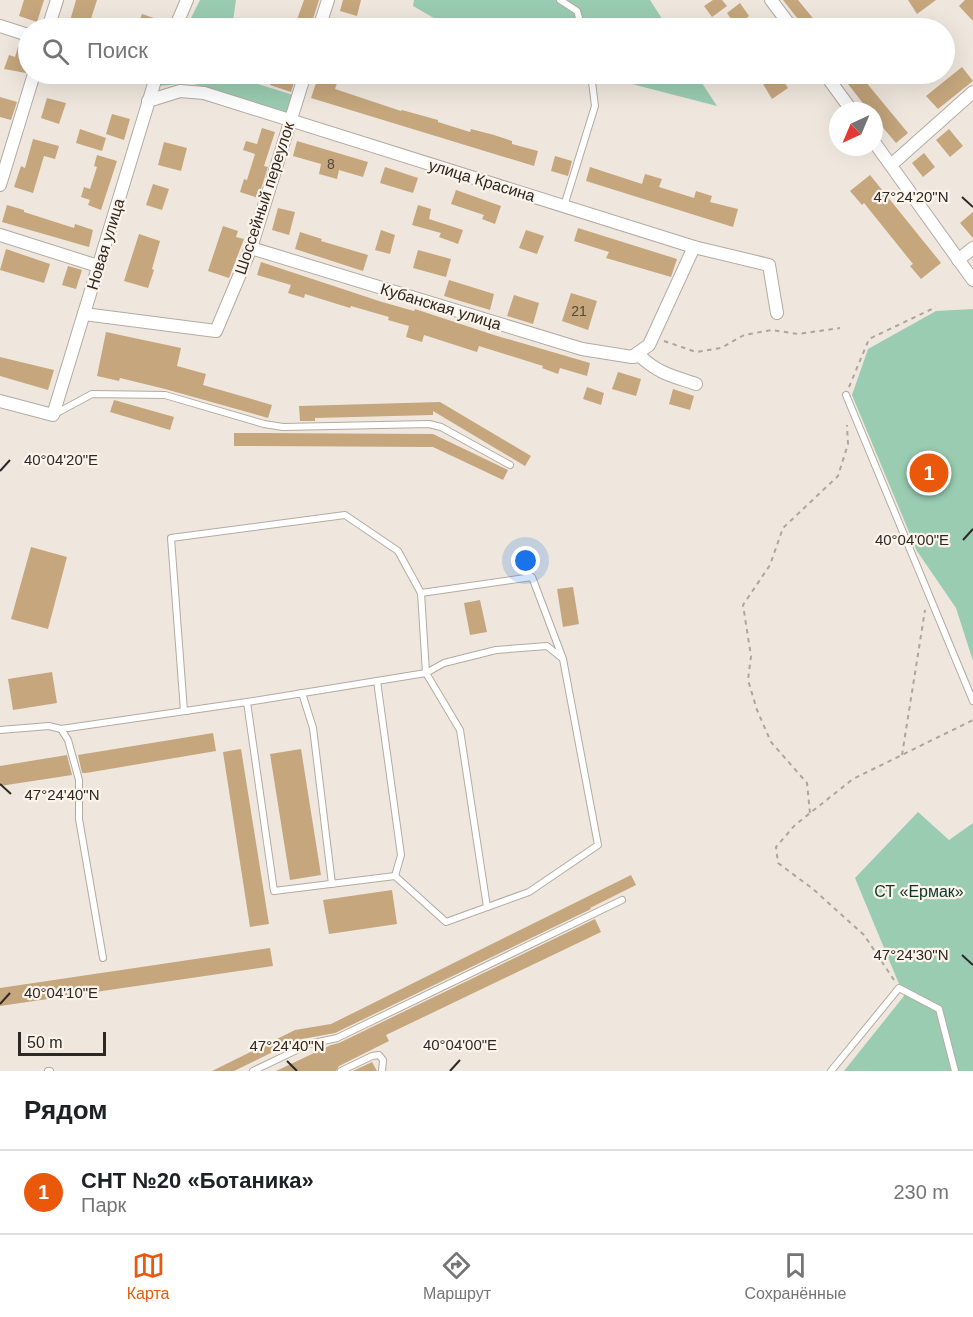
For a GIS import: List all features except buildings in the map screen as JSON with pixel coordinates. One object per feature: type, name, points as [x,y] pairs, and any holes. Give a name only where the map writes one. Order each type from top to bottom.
[{"type":"street","points":[[51,18],[57,0]]},
{"type":"street","points":[[180,18],[187,0]]},
{"type":"street","points":[[322,18],[328,0]]},
{"type":"street","points":[[771,0],[784,18]]},
{"type":"street","points":[[0,26],[18,32]]},
{"type":"street","points":[[0,185],[31,84]]},
{"type":"street","name":"Новая улица","points":[[53,415],[154,84]]},
{"type":"street","name":"Шоссейный переулок","points":[[84,314],[216,332],[251,248],[302,84]]},
{"type":"street","points":[[832,84],[845,102]]},
{"type":"street","name":"улица Красина","points":[[148,101],[180,91],[204,93],[694,247],[769,265],[777,313]]},
{"type":"street","points":[[891,165],[973,92]]},
{"type":"street","points":[[883,154],[973,280]]},
{"type":"street","points":[[0,235],[98,266]]},
{"type":"street","points":[[632,357],[649,345],[694,247]]},
{"type":"street","name":"Кубанская улица","points":[[251,248],[582,350],[632,357],[640,356],[650,366],[665,375],[696,384]]},
{"type":"street","points":[[958,260],[973,248]]},
{"type":"street","points":[[0,401],[53,415]]},
{"type":"lane","points":[[560,0],[577,11],[579,18]]},
{"type":"lane","points":[[564,206],[595,106],[592,84]]},
{"type":"lane","points":[[53,415],[92,394],[165,395],[264,424],[283,427],[429,424],[441,427],[510,465]]},
{"type":"lane","points":[[846,395],[973,701]]},
{"type":"lane","points":[[184,711],[171,538],[345,514],[398,551],[421,592],[426,673],[460,730],[487,907]]},
{"type":"lane","points":[[247,702],[273,891],[396,876],[446,922],[529,892],[598,845],[563,658],[532,577],[421,592]]},
{"type":"lane","points":[[0,730],[49,726],[61,729],[247,702],[426,673],[444,663],[496,650],[547,646],[563,658]]},
{"type":"lane","points":[[377,681],[401,855],[396,876]]},
{"type":"lane","points":[[184,711],[302,693]]},
{"type":"lane","points":[[302,693],[313,728],[332,884]]},
{"type":"lane","points":[[61,729],[68,740],[79,780],[79,819],[103,958]]},
{"type":"lane","points":[[253,1071],[309,1044],[337,1038],[622,900]]},
{"type":"lane","points":[[831,1071],[899,988],[939,1009],[955,1071]]},
{"type":"lane","points":[[341,1071],[379,1055],[383,1060],[382,1071]]},
{"type":"path","points":[[846,395],[869,339],[936,307]]},
{"type":"path","points":[[652,338],[696,352],[722,348],[744,335],[772,330],[798,334],[840,328]]},
{"type":"path","points":[[810,813],[807,783],[771,742],[757,710],[748,680],[752,656],[742,605],[770,565],[783,528],[838,476],[848,444],[848,425]]},
{"type":"path","points":[[902,755],[928,592]]},
{"type":"path","points":[[899,988],[864,935],[813,889],[778,862],[776,848],[795,825],[853,779],[973,720]]},
{"type":"green space","points":[[200,0],[236,0],[233,18],[191,18]]},
{"type":"green space","points":[[414,0],[650,0],[662,18],[434,18],[413,6]]},
{"type":"green space","points":[[193,84],[258,84],[293,95],[286,113]]},
{"type":"green space","points":[[632,84],[703,84],[717,106]]},
{"type":"green space","points":[[973,309],[973,661],[956,608],[917,551],[852,395],[868,349],[936,311]]},
{"type":"green space","name":"СТ «Ермак»","points":[[918,812],[949,840],[973,823],[973,1071],[844,1071],[904,996],[855,878]]},
{"type":"place","name":"СНТ №20 «Ботаника»","points":[[929,473]]}]
